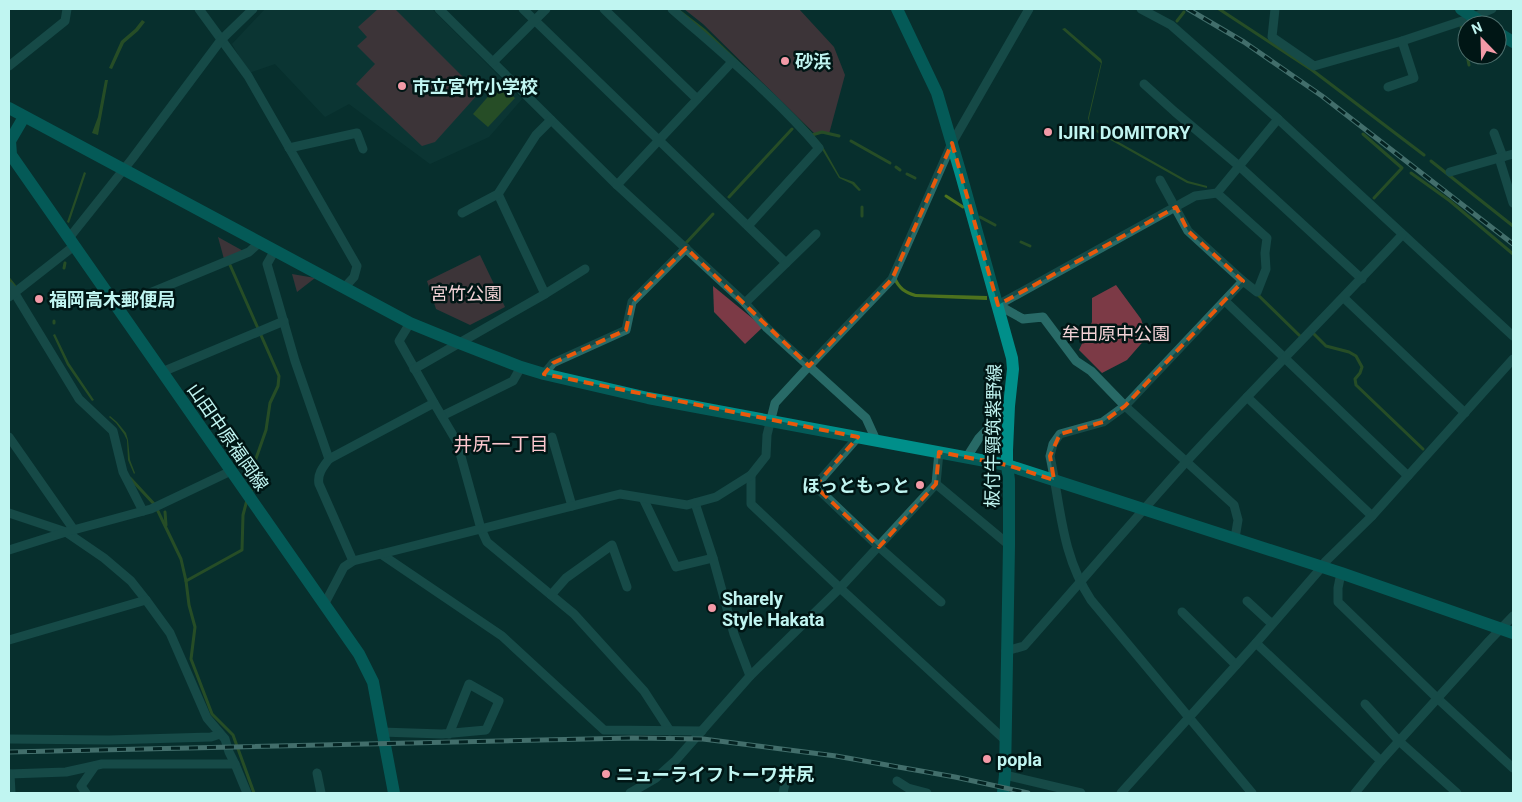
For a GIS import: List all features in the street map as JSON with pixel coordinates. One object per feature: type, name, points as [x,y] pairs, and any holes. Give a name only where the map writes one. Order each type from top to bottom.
[{"type":"street","points":[[9,66],[65,21],[67,9]]},
{"type":"street","points":[[199,9],[248,76],[357,266],[354,277],[344,288]]},
{"type":"street","points":[[147,510],[123,472],[113,431],[79,399],[14,291],[71,242],[221,40],[253,9]]},
{"type":"street","points":[[439,9],[617,185],[744,303],[767,328],[866,418],[876,440]]},
{"type":"street","points":[[523,9],[786,263]]},
{"type":"street","points":[[493,62],[546,9]]},
{"type":"street","points":[[604,9],[697,100]]},
{"type":"street","points":[[672,9],[802,128],[818,148],[748,226]]},
{"type":"street","name":"板付牛頸筑紫野線","points":[[897,9],[937,93],[1012,358],[1013,369],[1006,465],[1009,480],[1009,545],[1005,775],[1003,793]]},
{"type":"street","points":[[324,605],[344,567],[353,561],[620,494],[687,505],[716,497],[751,475],[766,456],[766,434],[775,403],[892,279],[952,143],[1028,9]]},
{"type":"street","points":[[1141,9],[1171,24],[1278,119],[1513,336]]},
{"type":"street","points":[[1275,9],[1272,37],[1314,66],[1402,41],[1457,23]]},
{"type":"street","points":[[1478,15],[1492,9]]},
{"type":"street","points":[[1388,86],[1414,78],[1402,41]]},
{"type":"street","points":[[617,185],[732,62]]},
{"type":"street","points":[[1144,84],[1239,166],[1362,278]]},
{"type":"street","points":[[9,108],[410,323],[521,367],[648,398],[1006,465],[1341,572],[1508,631]]},
{"type":"street","name":"山田中原福岡線","points":[[24,117],[10,141],[11,155],[359,654],[373,682],[394,793]]},
{"type":"street","points":[[998,305],[1195,196],[1217,192],[1278,119]]},
{"type":"street","points":[[462,213],[498,194],[536,135],[551,120]]},
{"type":"street","points":[[289,148],[357,133],[363,149]]},
{"type":"street","points":[[1494,133],[1513,203]]},
{"type":"street","points":[[1450,172],[1513,154]]},
{"type":"street","points":[[1160,180],[1188,231],[1257,292],[1266,268],[1265,253],[1268,238],[1217,192]]},
{"type":"street","points":[[498,194],[546,294]]},
{"type":"street","points":[[744,303],[816,234]]},
{"type":"street","points":[[1006,650],[1024,646],[1186,462],[1402,235]]},
{"type":"street","points":[[116,307],[249,252],[260,242]]},
{"type":"street","points":[[544,374],[552,363],[626,330],[632,302],[686,248]]},
{"type":"street","points":[[275,250],[267,264],[295,361],[329,459]]},
{"type":"street","points":[[414,369],[546,294],[584,269]]},
{"type":"street","points":[[1244,281],[1126,406],[1103,422],[1060,434],[1053,444],[1050,456],[1064,539],[1080,583],[1091,600],[1252,793]]},
{"type":"street","points":[[1344,298],[1465,413]]},
{"type":"street","points":[[1225,301],[1408,476]]},
{"type":"street","points":[[998,305],[1023,319],[1043,317],[1076,361],[1091,371],[1126,406],[1234,505],[1238,520],[1235,538]]},
{"type":"street","points":[[162,372],[284,321]]},
{"type":"street","points":[[410,323],[399,341],[457,442],[481,529],[487,542],[574,614],[644,691],[670,731]]},
{"type":"street","points":[[1121,793],[1256,643],[1325,562],[1372,516],[1513,359]]},
{"type":"street","points":[[442,416],[512,381],[521,367]]},
{"type":"street","points":[[1247,397],[1372,516]]},
{"type":"street","points":[[353,561],[318,479],[321,470],[329,459],[434,404]]},
{"type":"street","points":[[967,457],[979,438],[1009,406]]},
{"type":"street","points":[[9,437],[70,531],[131,581],[170,633],[207,718],[225,739],[247,793]]},
{"type":"street","points":[[552,437],[572,506]]},
{"type":"street","points":[[858,437],[814,486],[878,547],[940,602]]},
{"type":"street","points":[[630,793],[656,778],[676,760],[750,676],[840,588],[936,484],[939,452]]},
{"type":"street","points":[[9,550],[147,510],[231,471]]},
{"type":"street","points":[[751,475],[751,504],[1005,740]]},
{"type":"street","points":[[936,484],[1009,545]]},
{"type":"street","points":[[643,498],[676,566],[713,558]]},
{"type":"street","points":[[695,503],[713,558],[734,634],[750,676]]},
{"type":"street","points":[[9,513],[70,531]]},
{"type":"street","points":[[551,595],[566,578],[612,545],[627,588]]},
{"type":"street","points":[[381,554],[502,636],[604,730],[702,731]]},
{"type":"street","points":[[1341,572],[1338,602],[1437,698],[1513,768]]},
{"type":"street","points":[[9,640],[146,600]]},
{"type":"street","points":[[1247,601],[1272,624]]},
{"type":"street","points":[[1182,612],[1236,665]]},
{"type":"street","points":[[1355,793],[1380,761],[1489,641],[1508,631],[1513,616]]},
{"type":"street","points":[[1256,643],[1380,761]]},
{"type":"street","points":[[381,732],[449,734],[486,730],[499,700],[469,684],[449,734]]},
{"type":"street","points":[[1365,704],[1399,741],[1457,793]]},
{"type":"street","points":[[9,739],[109,740],[211,737],[220,734]]},
{"type":"street","points":[[11,793],[9,774],[66,772],[102,764],[235,764]]},
{"type":"street","points":[[86,793],[81,786],[95,766]]},
{"type":"street","points":[[783,793],[788,770]]},
{"type":"street","points":[[317,773],[321,793]]},
{"type":"street","points":[[1005,775],[1081,793]]},
{"type":"street","points":[[897,781],[907,791],[927,793]]},
{"type":"highlighted area","points":[[952,143],[998,305],[1176,207],[1188,231],[1243,281],[1125,406],[1103,422],[1060,434],[1050,456],[1054,480],[1007,465],[939,452],[936,484],[879,547],[815,486],[858,437],[544,374],[553,363],[626,330],[632,302],[686,248],[809,366],[892,279]]},
{"type":"shaded area","name":"市立宮竹小学校","points":[[265,9],[432,9],[522,99],[489,137],[430,164],[349,104],[325,117],[275,64],[249,73],[232,44]]},
{"type":"shaded area","points":[[674,9],[679,9],[705,29],[801,121],[822,145],[840,177],[854,182],[861,190],[859,191],[852,184],[839,178],[820,146]]},
{"type":"shaded area","points":[[142,20],[145,22],[124,43],[112,69],[109,68],[121,41]]},
{"type":"shaded area","points":[[1065,28],[1101,59],[1102,62],[1089,118],[1090,125],[1188,181],[1207,186],[1207,188],[1187,183],[1091,129],[1088,118],[1101,63],[1062,29]]},
{"type":"shaded area","points":[[105,80],[108,80],[98,135],[92,133],[98,117]]},
{"type":"shaded area","points":[[499,84],[515,98],[488,127],[473,114]]},
{"type":"shaded area","points":[[84,172],[86,173],[69,223],[67,222]]},
{"type":"shaded area","points":[[896,277],[904,288],[916,294],[987,296],[987,300],[915,297],[899,288],[893,279]]},
{"type":"shaded area","points":[[55,334],[69,363],[94,400],[92,401],[67,365],[53,335]]},
{"type":"shaded area","points":[[110,416],[126,433],[134,474],[128,460],[127,440]]},
{"type":"green space","points":[[378,9],[395,9],[479,93],[435,142],[422,146],[356,84],[375,64],[357,46],[367,37],[358,27]]},
{"type":"green space","name":"砂浜","points":[[684,9],[799,9],[834,47],[845,75],[829,134],[814,133],[703,24]]},
{"type":"green space","points":[[218,237],[245,252],[224,259]]},
{"type":"green space","name":"宮竹公園","points":[[480,255],[505,307],[470,325],[436,309],[427,281]]},
{"type":"green space","points":[[292,274],[315,278],[297,292]]},
{"type":"green space","name":"牟田原中公園","points":[[1116,285],[1141,319],[1147,337],[1127,360],[1102,373],[1079,350],[1092,322],[1092,298]]},
{"type":"green space","points":[[713,286],[763,327],[745,344],[714,312]]},
{"type":"waterway","points":[[1219,9],[1312,70],[1424,155]]},
{"type":"waterway","points":[[1177,21],[1184,12]]},
{"type":"waterway","points":[[729,197],[792,129]]},
{"type":"waterway","points":[[812,135],[822,132],[839,136]]},
{"type":"waterway","points":[[1363,134],[1402,168],[1374,198]]},
{"type":"waterway","points":[[851,141],[890,163]]},
{"type":"waterway","points":[[1431,161],[1513,226]]},
{"type":"waterway","points":[[896,167],[900,170]]},
{"type":"waterway","points":[[1411,173],[1450,201],[1513,254]]},
{"type":"waterway","points":[[907,174],[915,178]]},
{"type":"waterway","points":[[946,196],[963,207]]},
{"type":"waterway","points":[[862,207],[862,216]]},
{"type":"waterway","points":[[686,243],[713,214]]},
{"type":"waterway","points":[[980,217],[995,225]]},
{"type":"waterway","points":[[1021,242],[1030,246]]},
{"type":"waterway","points":[[64,268],[65,263]]},
{"type":"waterway","points":[[230,265],[279,376],[278,386],[270,403],[266,430],[253,467],[254,481],[251,492]]},
{"type":"waterway","points":[[9,279],[17,289]]},
{"type":"waterway","points":[[1257,294],[1300,336]]},
{"type":"waterway","points":[[1313,333],[1326,346],[1349,352],[1356,356],[1362,367],[1355,379],[1356,385],[1423,449]]},
{"type":"waterway","points":[[130,478],[155,505],[181,559],[195,627],[191,659],[212,714],[233,735],[254,793]]},
{"type":"waterway","points":[[186,581],[242,550],[243,515],[247,500]]},
{"type":"waterway","points":[[165,512],[166,525]]},
{"type":"railway","points":[[1188,9],[1244,42],[1322,96],[1513,244]]},
{"type":"railway","points":[[9,752],[632,738],[703,739],[836,756],[955,777],[1028,793]]},
{"type":"place","name":"砂浜","points":[[785,61]]},
{"type":"place","name":"市立宮竹小学校","points":[[402,86]]},
{"type":"place","name":"IJIRI DOMITORY","points":[[1048,132]]},
{"type":"place","name":"福岡高木郵便局","points":[[39,299]]},
{"type":"place","name":"ほっともっと","points":[[920,485]]},
{"type":"place","name":"Sharely Style Hakata","points":[[712,608]]},
{"type":"place","name":"popla","points":[[987,759]]},
{"type":"place","name":"ニューライフトーワ井尻","points":[[606,774]]},
{"type":"district","name":"井尻一丁目","points":[[501,444]]}]
